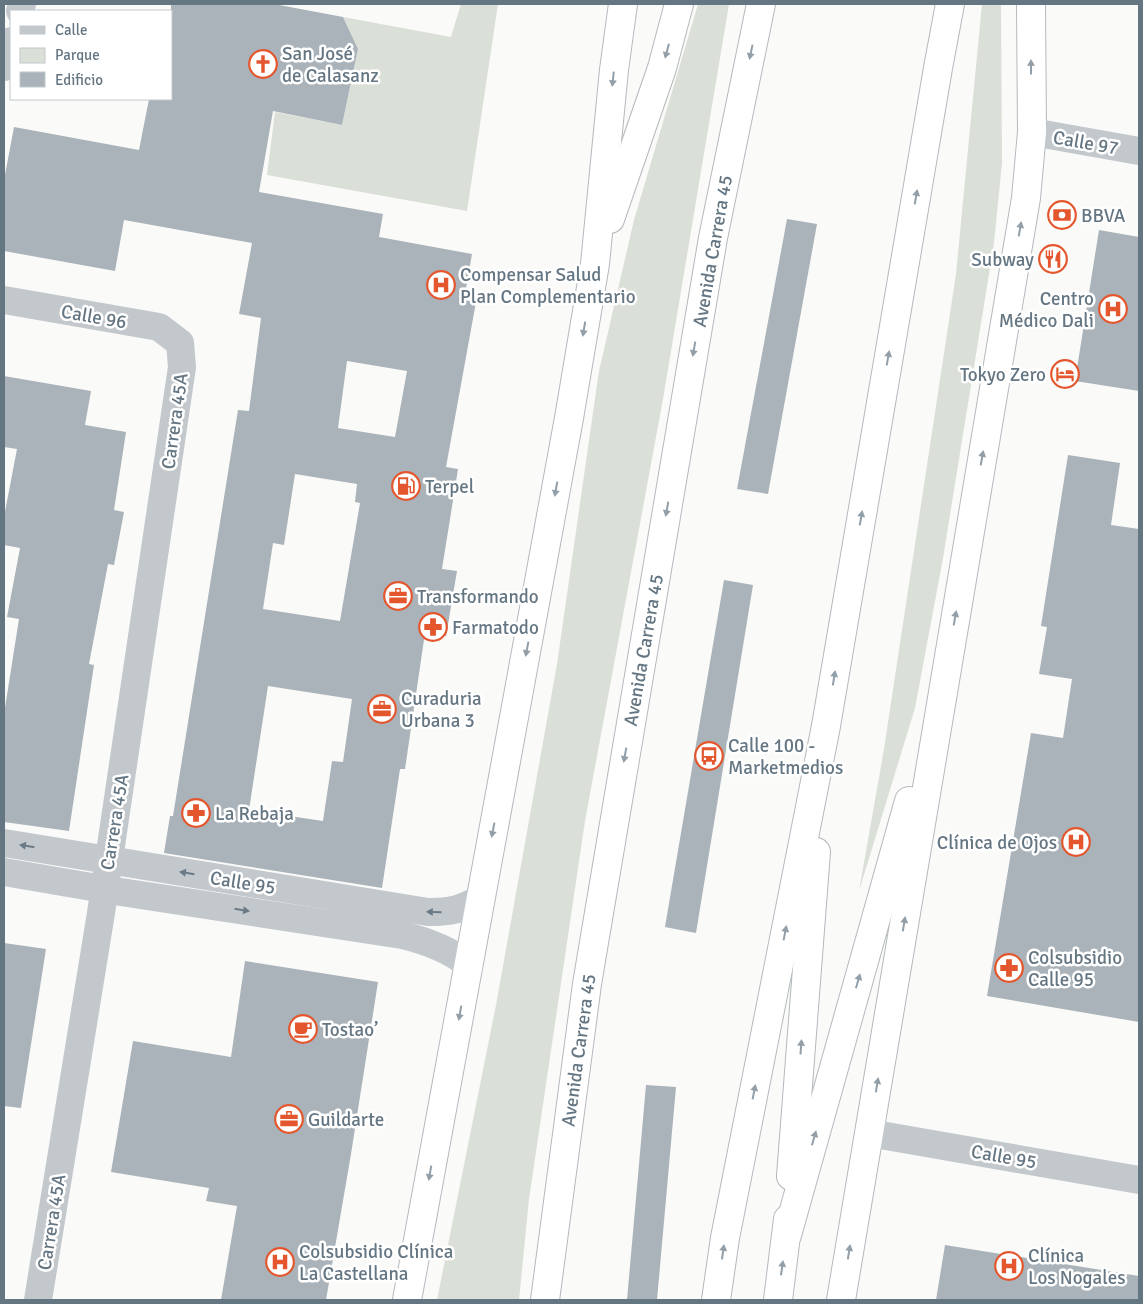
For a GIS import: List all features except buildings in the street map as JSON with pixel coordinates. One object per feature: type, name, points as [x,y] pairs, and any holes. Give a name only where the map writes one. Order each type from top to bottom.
[{"type":"highway","points":[[407,1300],[546,549],[595,264],[614,70],[623,4]]},
{"type":"highway","points":[[595,264],[662,68],[679,4]]},
{"type":"highway","name":"Avenida Carrera 45","points":[[545,1300],[588,975],[713,238],[761,4]]},
{"type":"highway","points":[[938,68],[942,4]]},
{"type":"highway","points":[[716,1300],[725,1238],[826,726],[950,4]]},
{"type":"highway","points":[[842,1300],[1026,198],[1032,132],[1031,4]]},
{"type":"highway","points":[[787,1235],[947,666]]},
{"type":"highway","points":[[778,1300],[787,1235],[826,726]]},
{"type":"street","points":[[4,67],[10,46]]},
{"type":"street","name":"Calle 97","points":[[1032,132],[1139,151]]},
{"type":"street","name":"Calle 96","points":[[4,300],[159,327],[180,343]]},
{"type":"street","name":"Carrera 45A","points":[[38,1300],[109,860],[182,367],[180,343]]},
{"type":"street","name":"Calle 95","points":[[4,843],[428,912],[448,912],[462,908],[480,899]]},
{"type":"street","name":"Calle 95","points":[[4,872],[402,935],[440,947],[458,956],[469,965]]},
{"type":"street","name":"Calle 95","points":[[869,1133],[1139,1180]]},
{"type":"green space","points":[[461,4],[498,4],[467,211],[267,175],[275,112],[342,125],[358,49],[343,17],[451,37]]},
{"type":"green space","points":[[698,4],[729,4],[663,399],[585,821],[529,1199],[519,1300],[437,1300],[496,1005],[557,664],[599,371],[634,220]]},
{"type":"green space","points":[[982,4],[1001,4],[1002,163],[994,243],[943,558],[915,708],[859,891],[884,749],[956,274]]},
{"type":"place","name":"San José de Calasanz","points":[[263,64]]},
{"type":"place","name":"BBVA","points":[[1062,215]]},
{"type":"place","name":"Subway","points":[[1053,259]]},
{"type":"place","name":"Compensar Salud Plan Complementario","points":[[441,285]]},
{"type":"place","name":"Centro Médico Dali","points":[[1113,309]]},
{"type":"place","name":"Tokyo Zero","points":[[1065,374]]},
{"type":"place","name":"Terpel","points":[[406,486]]},
{"type":"place","name":"Transformando","points":[[398,596]]},
{"type":"place","name":"Farmatodo","points":[[433,627]]},
{"type":"place","name":"Curaduria Urbana 3","points":[[382,709]]},
{"type":"place","name":"Calle 100 - Marketmedios","points":[[709,756]]},
{"type":"place","name":"La Rebaja","points":[[196,813]]},
{"type":"place","name":"Clínica de Ojos","points":[[1076,842]]},
{"type":"place","name":"Colsubsidio Calle 95","points":[[1009,968]]},
{"type":"place","name":"Tostao’","points":[[303,1029]]},
{"type":"place","name":"Guildarte","points":[[289,1119]]},
{"type":"place","name":"Colsubsidio Clínica La Castellana","points":[[280,1262]]},
{"type":"place","name":"Clínica Los Nogales","points":[[1009,1266]]}]
